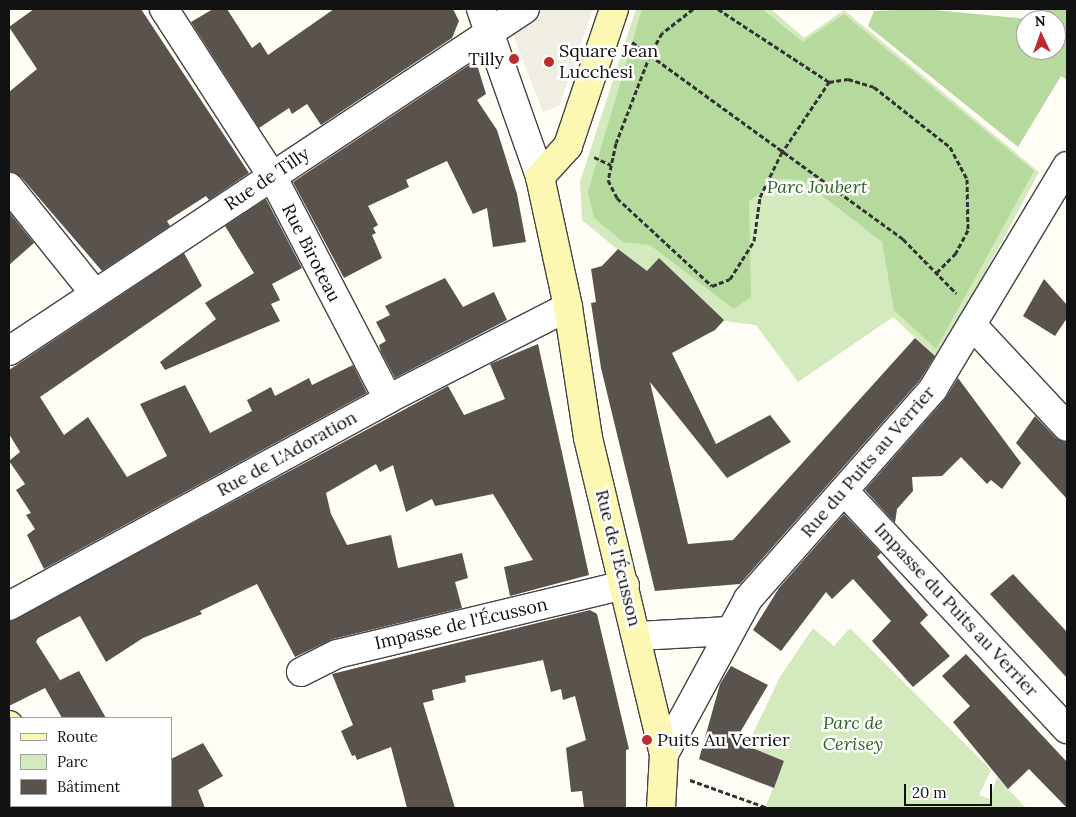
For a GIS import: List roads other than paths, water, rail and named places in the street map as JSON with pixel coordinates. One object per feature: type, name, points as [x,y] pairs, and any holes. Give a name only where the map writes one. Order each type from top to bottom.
[{"type":"street","name":"Rue Biroteau","points":[[164,9],[272,176],[388,400]]},
{"type":"street","name":"Rue de Tilly","points":[[9,351],[272,176],[486,20],[525,9]]},
{"type":"street","points":[[486,20],[540,177],[568,146],[611,18]]},
{"type":"street","name":"Rue du Puits au Verrier","points":[[664,762],[729,631],[748,599],[933,389],[1067,166]]},
{"type":"street","name":"Rue de l'Écusson","points":[[540,177],[568,307],[588,438],[638,636],[664,762],[661,808]]},
{"type":"street","points":[[9,187],[95,294]]},
{"type":"street","name":"Rue de L'Adoration","points":[[9,606],[388,400],[568,307]]},
{"type":"street","points":[[975,320],[1067,427]]},
{"type":"street","name":"Impasse du Puits au Verrier","points":[[844,492],[1067,729]]},
{"type":"street","name":"Impasse de l'Écusson","points":[[301,672],[337,654],[625,585]]},
{"type":"street","points":[[638,636],[729,631]]},
{"type":"place","name":"Tilly","points":[[514,59]]},
{"type":"place","name":"Square Jean Lucchesi","points":[[549,62]]},
{"type":"place","name":"Puits Au Verrier","points":[[647,740]]},
{"type":"park label","name":"Parc Joubert","points":[[817,187]]},
{"type":"park label","name":"Parc de Cerisey","points":[[853,734]]}]
